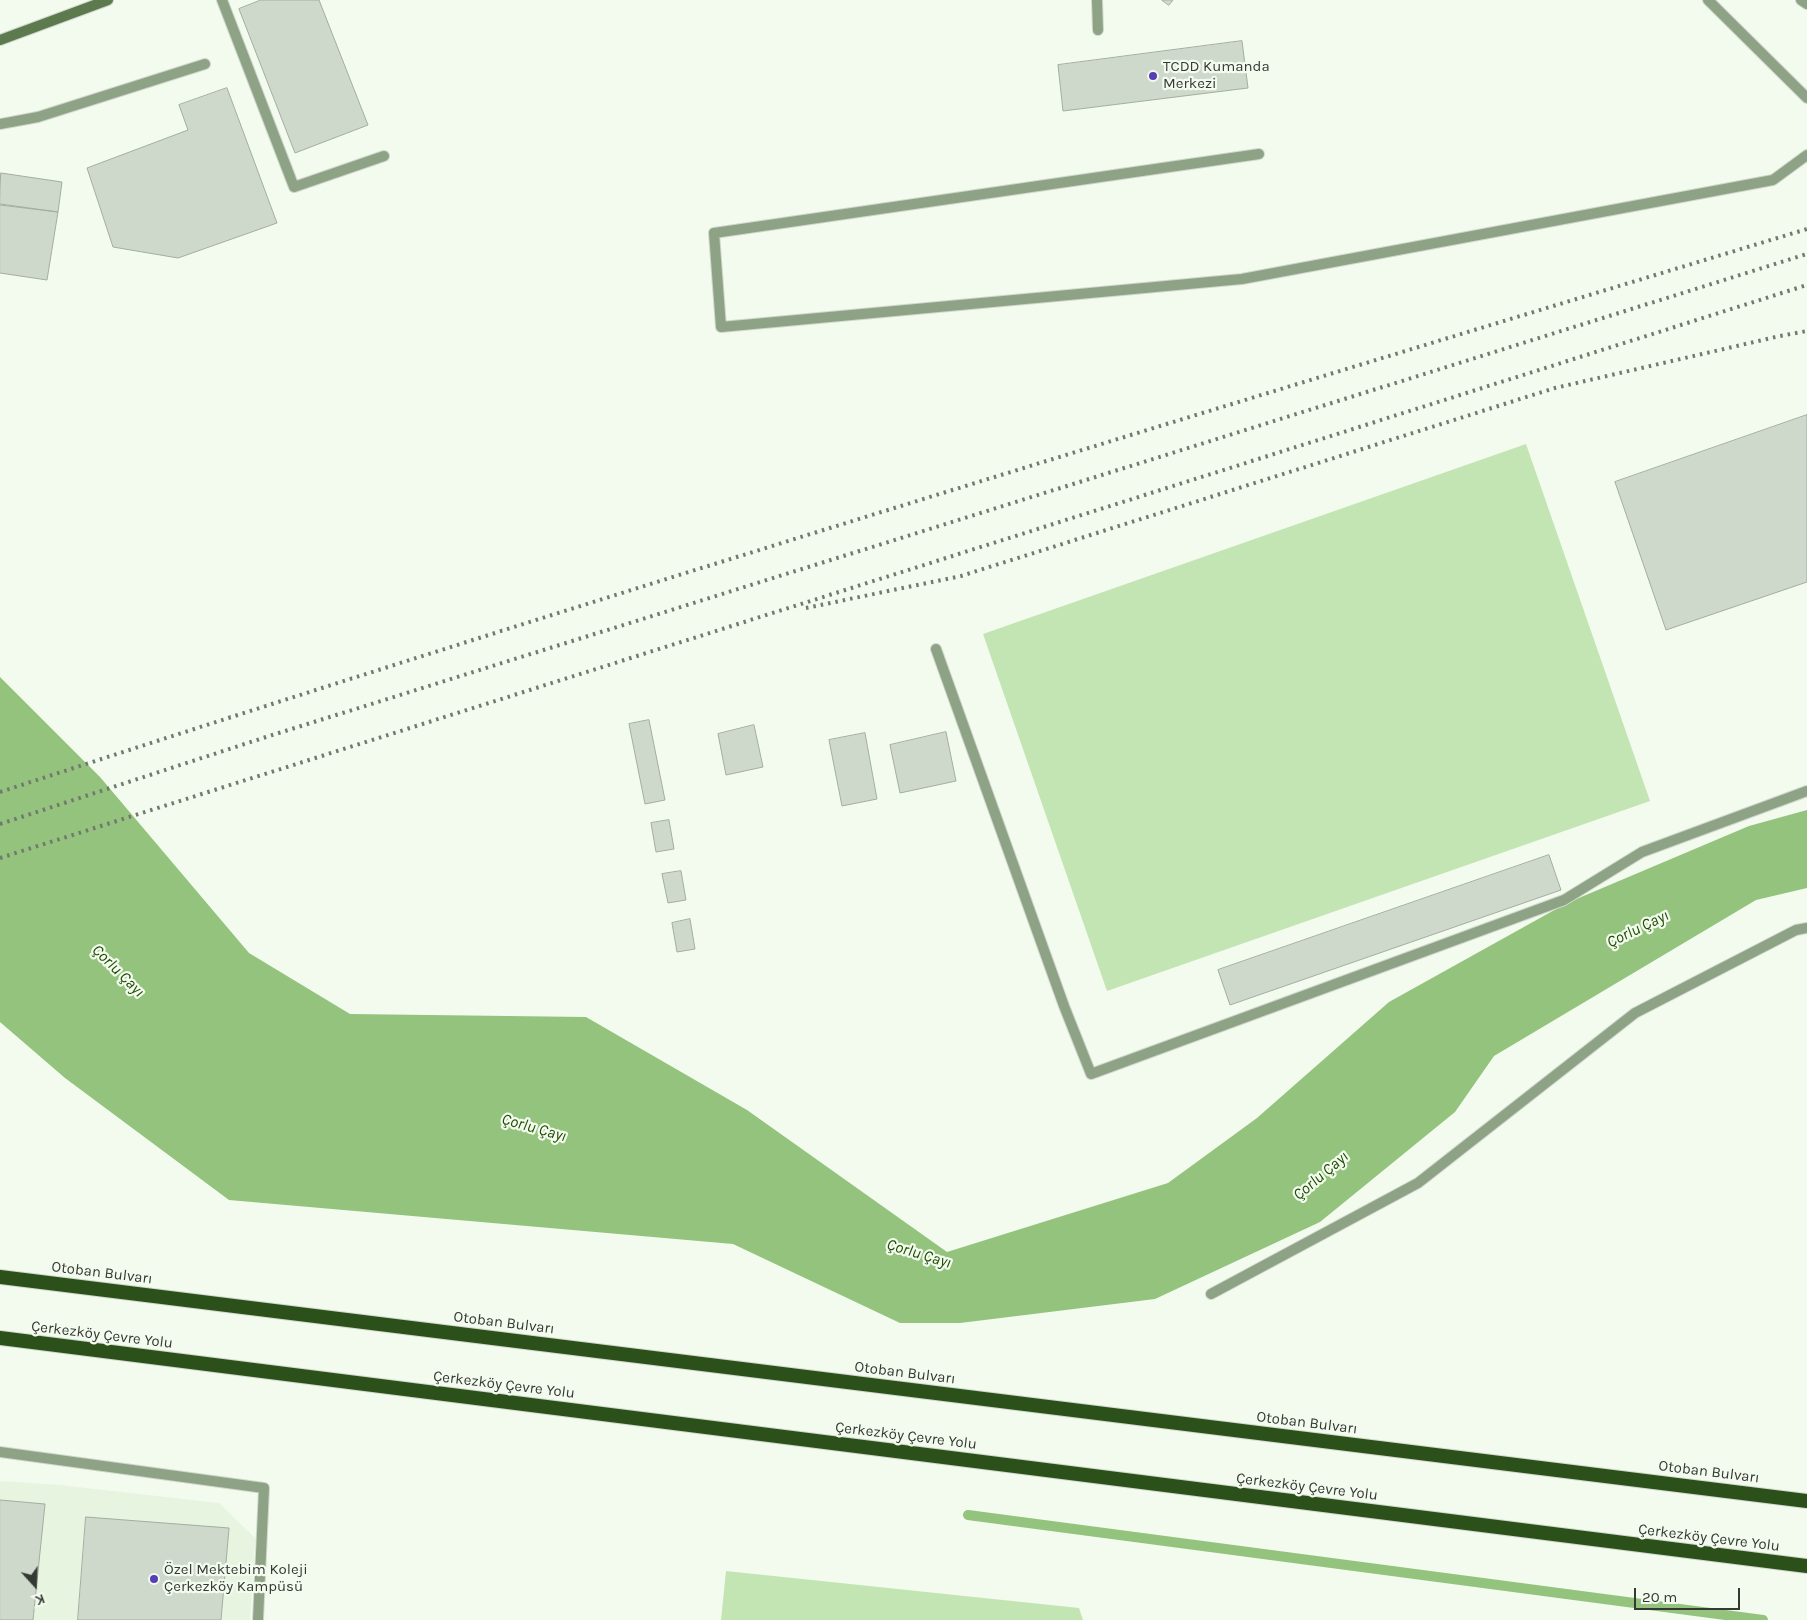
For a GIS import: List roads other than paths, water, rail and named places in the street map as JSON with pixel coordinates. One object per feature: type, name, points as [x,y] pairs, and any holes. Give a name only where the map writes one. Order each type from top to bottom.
[{"type":"highway","name":"Otoban Bulvarı","points":[[0,1277],[1807,1501]]},
{"type":"highway","name":"Çerkezköy Çevre Yolu","points":[[0,1338],[1807,1566]]},
{"type":"main road","points":[[0,40],[108,0]]},
{"type":"street","points":[[222,0],[294,187],[384,156]]},
{"type":"street","points":[[1097,0],[1098,30]]},
{"type":"street","points":[[1708,0],[1807,98]]},
{"type":"street","points":[[1801,0],[1807,4]]},
{"type":"street","points":[[0,124],[38,118],[205,64]]},
{"type":"street","points":[[1259,154],[714,233],[721,327],[1242,279],[1773,180],[1807,154]]},
{"type":"street","points":[[936,649],[1057,987],[1092,1074],[1564,900],[1642,852],[1807,791]]},
{"type":"street","points":[[1211,1294],[1418,1183],[1634,1013],[1796,930],[1807,928]]},
{"type":"street","points":[[0,1452],[264,1488],[258,1620]]},
{"type":"water","name":"Çorlu Çayı","points":[[0,677],[100,777],[249,953],[350,1014],[586,1017],[747,1110],[947,1252],[1168,1183],[1257,1118],[1389,1002],[1567,903],[1749,826],[1807,810],[1807,888],[1756,900],[1494,1056],[1455,1112],[1320,1222],[1155,1299],[960,1323],[900,1323],[733,1244],[229,1200],[65,1078],[0,1022]]},
{"type":"waterway","points":[[968,1515],[1763,1620]]},
{"type":"railway","points":[[0,792],[676,576],[1807,229]]},
{"type":"railway","points":[[0,824],[266,737],[1807,254]]},
{"type":"railway","points":[[0,858],[1807,285]]},
{"type":"railway","points":[[806,608],[961,576],[1555,388],[1807,331]]},
{"type":"place","name":"TCDD Kumanda Merkezi","points":[[1153,76]]},
{"type":"place","name":"Özel Mektebim Koleji Çerkezköy Kampüsü","points":[[154,1579]]}]
